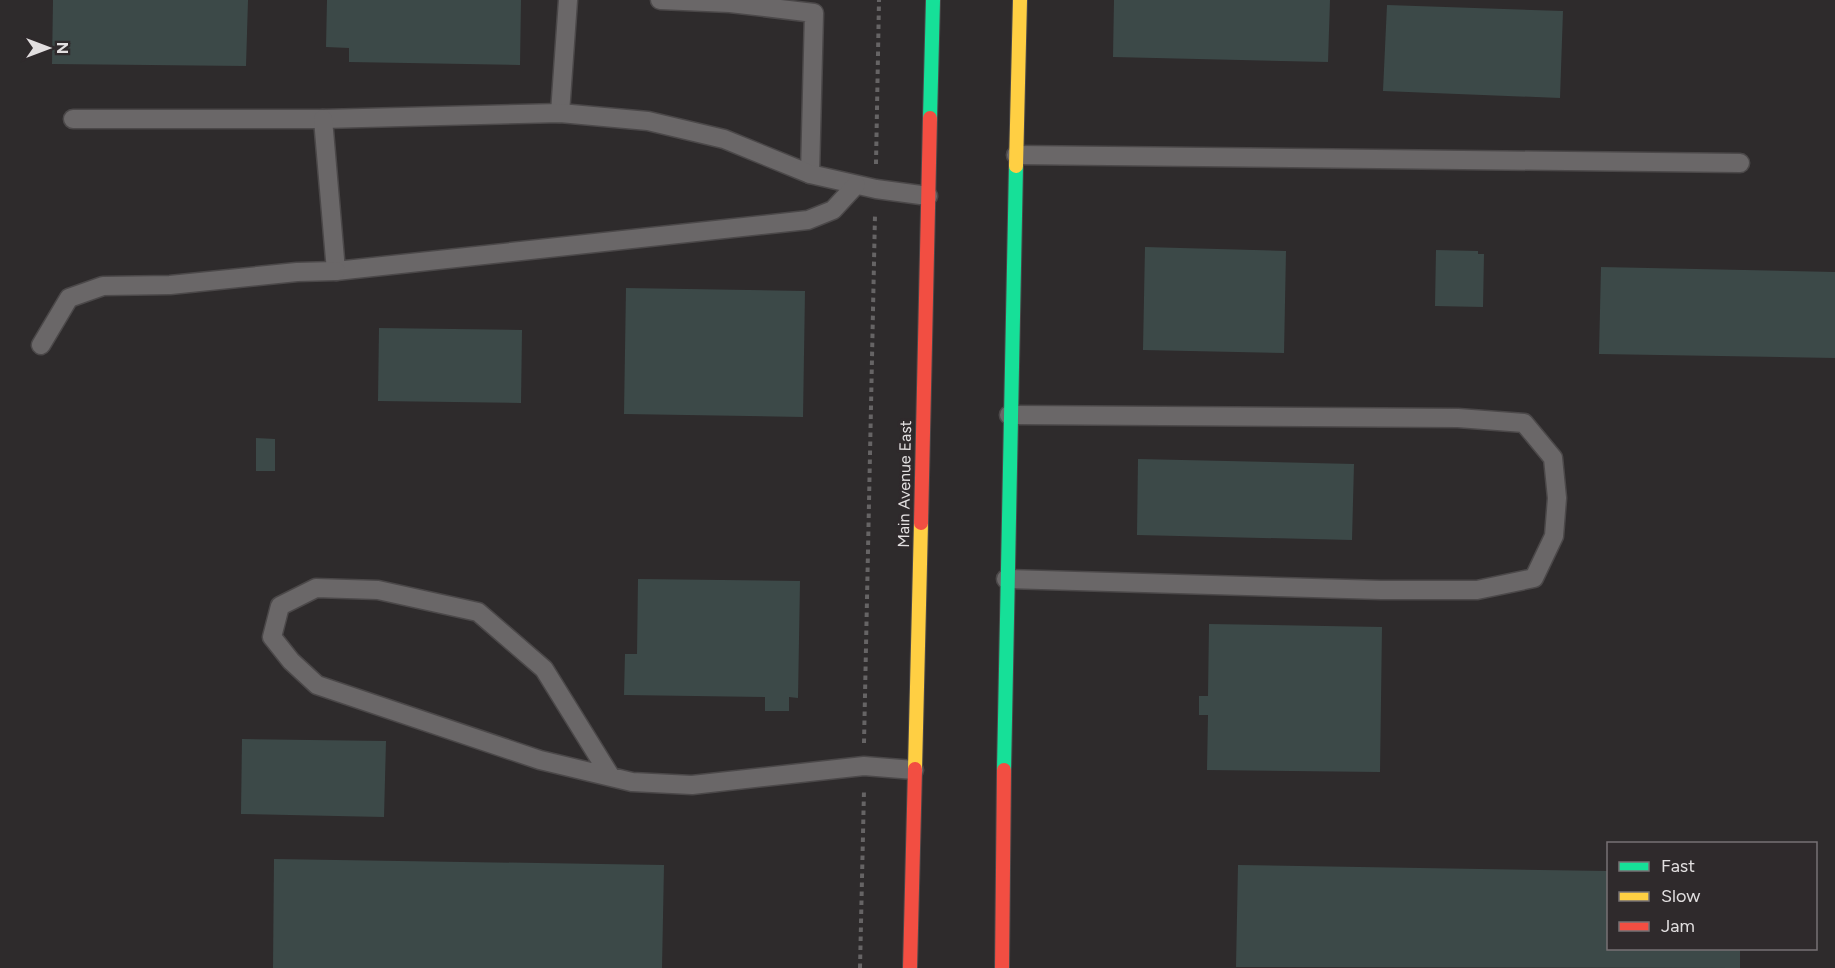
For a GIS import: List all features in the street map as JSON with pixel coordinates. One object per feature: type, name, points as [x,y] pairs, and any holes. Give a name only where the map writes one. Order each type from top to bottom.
[{"type":"main road","name":"Main Avenue East","points":[[910,968],[933,0]]},
{"type":"main road","points":[[1002,968],[1006,579],[1020,0]]},
{"type":"lane","points":[[560,113],[568,0]]},
{"type":"lane","points":[[660,0],[730,3],[814,13],[810,174]]},
{"type":"lane","points":[[73,119],[323,119],[560,113],[648,121],[724,139],[810,174],[876,189],[928,196]]},
{"type":"lane","points":[[323,119],[336,271]]},
{"type":"lane","points":[[1016,155],[1740,163]]},
{"type":"lane","points":[[41,345],[69,298],[103,286],[170,285],[297,272],[336,271],[808,220],[833,210],[856,185]]},
{"type":"lane","points":[[1006,579],[1381,590],[1477,590],[1534,578],[1554,536],[1557,498],[1553,458],[1524,423],[1458,418],[1010,415]]},
{"type":"lane","points":[[611,777],[544,669],[478,612],[378,590],[316,588],[280,606],[272,637],[291,661],[317,685],[540,760],[611,777],[632,782],[692,785],[864,766],[914,770]]},
{"type":"path","points":[[861,968],[879,0]]},
{"type":"building","points":[[53,0],[248,0],[246,66],[52,64]]},
{"type":"building","points":[[327,0],[521,0],[520,65],[349,62],[349,48],[326,47]]},
{"type":"building","points":[[1114,0],[1330,0],[1328,62],[1113,57]]},
{"type":"building","points":[[1387,5],[1563,11],[1560,98],[1383,91]]},
{"type":"building","points":[[1145,247],[1286,251],[1284,353],[1143,350]]},
{"type":"building","points":[[1436,250],[1478,251],[1478,254],[1484,254],[1483,307],[1435,306]]},
{"type":"building","points":[[1601,267],[1835,272],[1835,358],[1599,354]]},
{"type":"building","points":[[626,288],[805,291],[803,417],[624,414]]},
{"type":"building","points":[[379,328],[522,330],[521,403],[378,401]]},
{"type":"building","points":[[256,438],[275,439],[275,471],[256,471]]},
{"type":"building","points":[[1138,459],[1354,464],[1352,540],[1137,535]]},
{"type":"building","points":[[638,579],[800,581],[798,698],[789,697],[789,711],[765,711],[765,697],[624,695],[625,654],[637,654]]},
{"type":"building","points":[[1209,624],[1382,627],[1380,772],[1207,770],[1208,715],[1199,715],[1199,696],[1208,696]]},
{"type":"building","points":[[242,739],[386,741],[384,817],[241,814]]},
{"type":"building","points":[[274,859],[664,865],[662,968],[273,968]]},
{"type":"building","points":[[1238,865],[1607,871],[1607,950],[1740,950],[1740,968],[1236,967]]},
{"type":"traffic: fast","points":[[930,118],[933,0]]},
{"type":"traffic: fast","points":[[1004,770],[1016,166]]},
{"type":"traffic: slow","points":[[1016,166],[1020,0]]},
{"type":"traffic: slow","points":[[915,769],[921,523]]},
{"type":"traffic: jam","points":[[921,523],[930,118]]},
{"type":"traffic: jam","points":[[910,968],[915,769]]},
{"type":"traffic: jam","points":[[1002,968],[1004,770]]}]
